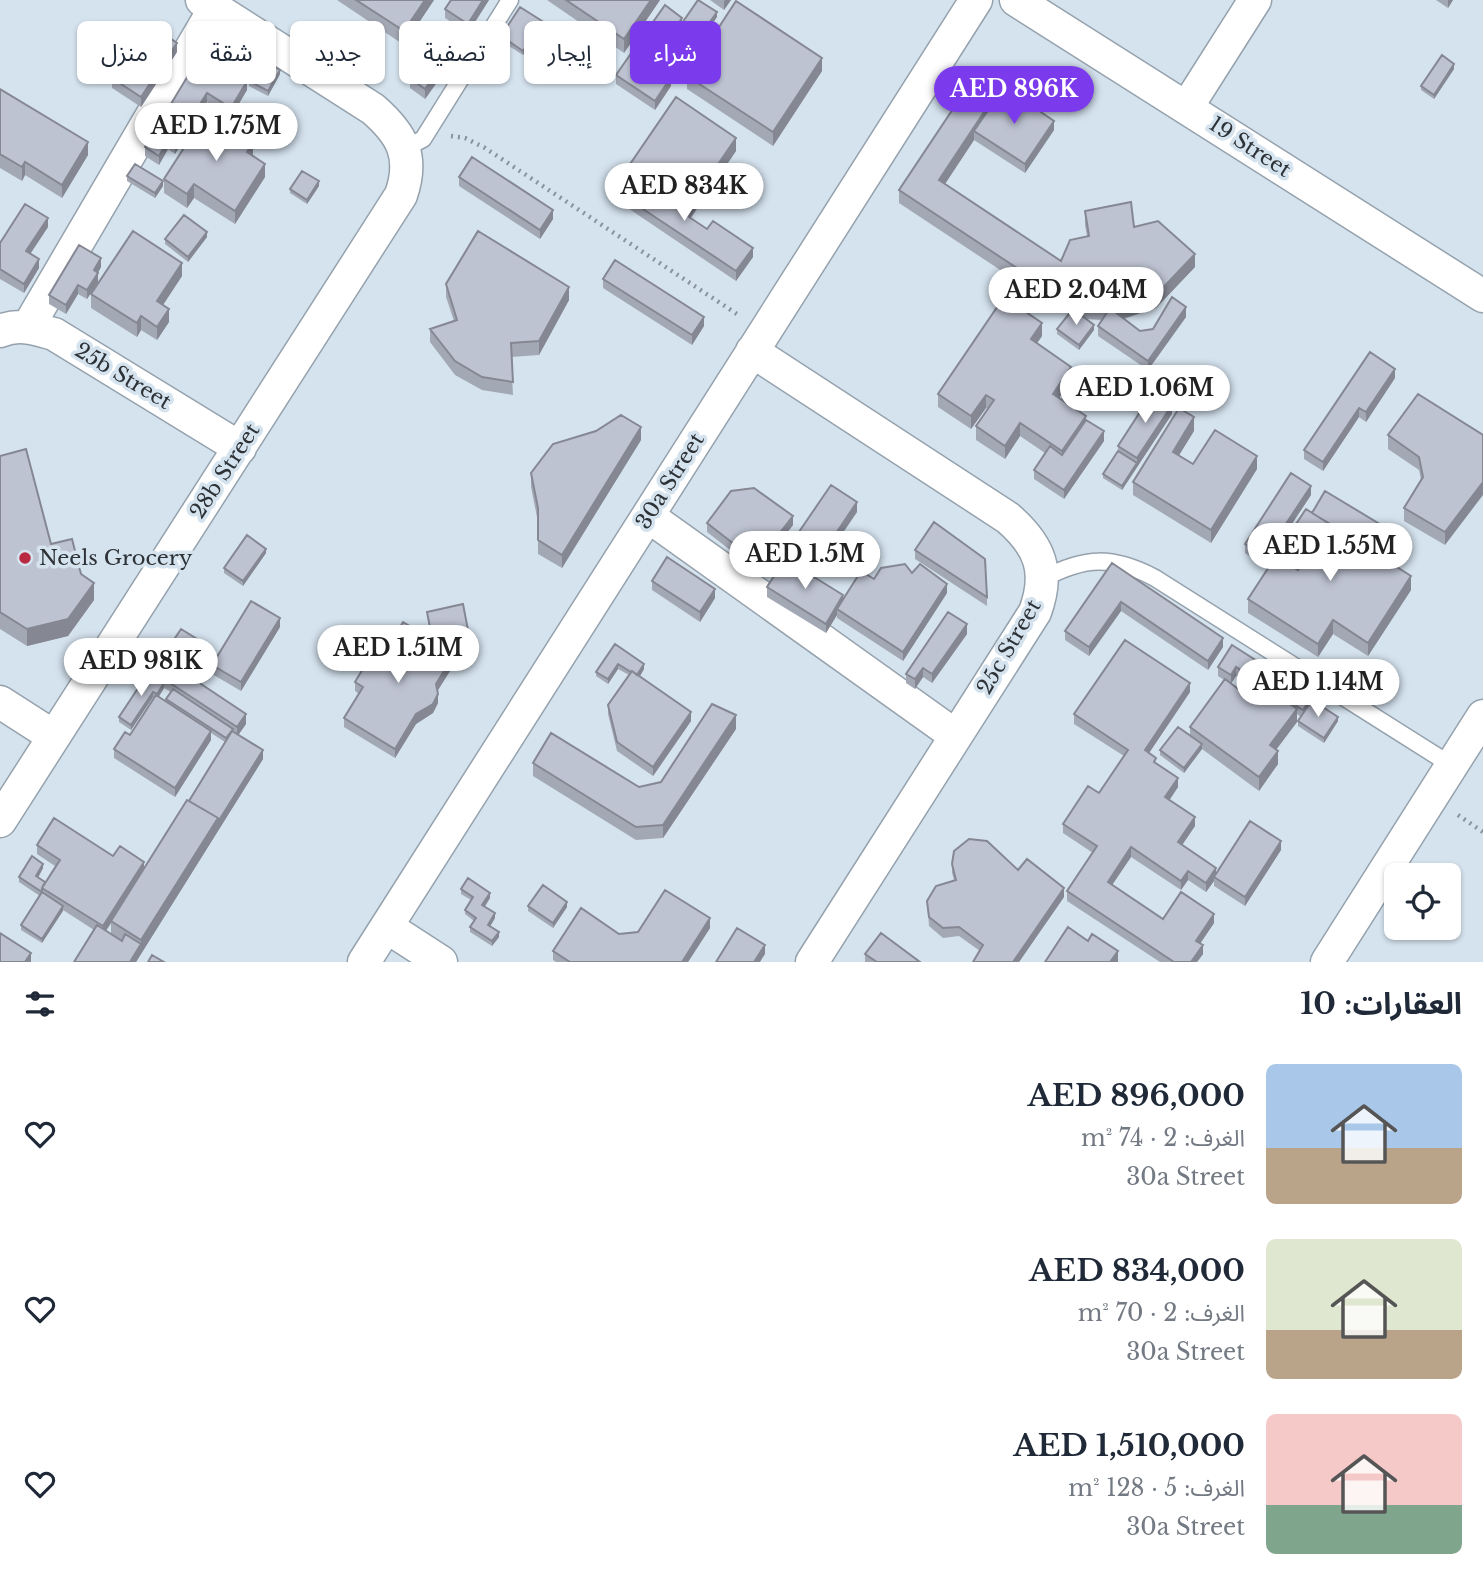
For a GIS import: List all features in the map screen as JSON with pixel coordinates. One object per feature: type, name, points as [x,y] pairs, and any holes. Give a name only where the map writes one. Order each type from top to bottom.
[{"type":"street","name":"30a Street","points":[[364,962],[976,0]]},
{"type":"street","name":"19 Street","points":[[1017,0],[1483,296]]},
{"type":"street","points":[[1187,107],[1255,0]]},
{"type":"street","points":[[14,329],[208,4],[373,109],[397,133],[414,144]]},
{"type":"street","name":"28b Street","points":[[0,821],[401,195],[414,144]]},
{"type":"street","name":"25b Street","points":[[14,329],[54,334],[240,448]]},
{"type":"street","name":"25c Street","points":[[758,342],[1008,519],[1026,534],[1038,555],[1043,579],[1035,612],[812,962]]},
{"type":"street","points":[[648,516],[956,736]]},
{"type":"street","points":[[0,702],[53,736]]},
{"type":"street","points":[[1327,962],[1483,716]]},
{"type":"street","points":[[387,927],[441,962]]},
{"type":"lane","points":[[414,144],[510,0]]},
{"type":"lane","points":[[1043,579],[1064,568],[1087,561],[1111,561],[1134,567],[1451,765]]},
{"type":"path","points":[[414,144],[444,135],[466,138],[485,148],[758,342]]},
{"type":"building","points":[[356,0],[425,0],[411,21],[399,21],[399,28]]},
{"type":"building","points":[[451,0],[483,0],[470,21],[463,21],[445,9]]},
{"type":"building","points":[[566,0],[651,0],[636,21],[630,21],[630,30],[624,39],[616,34],[616,21],[597,21]]},
{"type":"building","points":[[698,0],[717,12],[711,21],[683,21]]},
{"type":"building","points":[[736,1],[822,58],[773,132],[699,84],[721,84],[721,24]]},
{"type":"building","points":[[665,5],[682,18],[680,21],[654,21]]},
{"type":"building","points":[[520,7],[542,21],[524,21],[523,51],[510,42],[510,22]]},
{"type":"building","points":[[630,55],[630,84],[666,84],[655,101],[616,75]]},
{"type":"building","points":[[1442,55],[1454,64],[1434,95],[1421,86]]},
{"type":"building","points":[[186,79],[186,84],[245,84],[231,108],[207,93],[175,144],[168,140],[159,156],[145,147]]},
{"type":"building","points":[[121,84],[150,84],[141,97]]},
{"type":"building","points":[[255,84],[272,84],[268,91]]},
{"type":"building","points":[[969,85],[992,100],[939,180],[1061,261],[1070,240],[1089,236],[1085,211],[1131,202],[1134,227],[1158,221],[1195,254],[1156,295],[1115,308],[1079,305],[1044,286],[899,190]]},
{"type":"building","points":[[1004,87],[1054,121],[1025,164],[974,131]]},
{"type":"building","points":[[0,89],[88,142],[62,185],[25,162],[22,167],[0,154]]},
{"type":"building","points":[[676,97],[736,138],[686,211],[626,170]]},
{"type":"building","points":[[207,112],[253,142],[247,152],[265,164],[235,211],[194,184],[187,194],[164,179]]},
{"type":"building","points":[[472,157],[553,210],[540,230],[459,177]]},
{"type":"building","points":[[135,164],[163,181],[155,193],[127,176]]},
{"type":"building","points":[[617,169],[707,229],[713,221],[753,248],[736,271],[607,185]]},
{"type":"building","points":[[302,171],[319,181],[307,200],[290,189]]},
{"type":"building","points":[[25,204],[48,218],[26,251],[39,259],[24,284],[0,269],[0,243]]},
{"type":"building","points":[[184,215],[207,232],[188,257],[165,239]]},
{"type":"building","points":[[133,231],[182,263],[157,301],[169,309],[157,327],[141,316],[137,323],[91,294]]},
{"type":"building","points":[[478,231],[569,287],[539,341],[511,343],[513,382],[482,377],[455,361],[430,329],[457,320],[446,284]]},
{"type":"building","points":[[79,245],[101,258],[94,270],[98,273],[87,290],[78,285],[66,305],[49,295]]},
{"type":"building","points":[[615,260],[704,317],[692,335],[603,279]]},
{"type":"building","points":[[1004,297],[1042,323],[1031,339],[1071,367],[1053,394],[1086,416],[1062,451],[1020,423],[1005,446],[976,426],[994,400],[986,395],[971,416],[938,394]]},
{"type":"building","points":[[1172,297],[1186,307],[1148,361],[1098,326],[1108,311],[1115,312],[1140,331],[1153,329]]},
{"type":"building","points":[[1073,309],[1094,325],[1079,345],[1057,329]]},
{"type":"building","points":[[1370,352],[1395,369],[1366,412],[1359,408],[1323,462],[1304,450]]},
{"type":"building","points":[[1153,392],[1172,405],[1137,458],[1118,446]]},
{"type":"building","points":[[1418,394],[1483,435],[1483,482],[1445,532],[1404,508],[1423,477],[1419,457],[1388,435]]},
{"type":"building","points":[[1179,408],[1194,417],[1173,452],[1193,464],[1215,430],[1257,456],[1211,530],[1133,482]]},
{"type":"building","points":[[621,415],[641,427],[562,555],[538,540],[538,508],[531,473],[553,444],[596,431]]},
{"type":"building","points":[[1086,420],[1104,431],[1064,490],[1034,470],[1050,446],[1062,455]]},
{"type":"building","name":"Neels Grocery","points":[[26,449],[51,544],[72,539],[81,574],[94,583],[68,619],[27,629],[0,612],[0,456]]},
{"type":"building","points":[[1118,451],[1137,463],[1122,486],[1103,474]]},
{"type":"building","points":[[1291,473],[1311,486],[1264,557],[1245,544]]},
{"type":"building","points":[[831,485],[857,502],[814,566],[788,548]]},
{"type":"building","points":[[754,488],[793,516],[757,562],[707,523],[731,491]]},
{"type":"building","points":[[1325,491],[1393,532],[1380,554],[1312,513]]},
{"type":"building","points":[[1306,509],[1411,576],[1368,643],[1333,620],[1318,644],[1248,599],[1276,556],[1298,570],[1307,556],[1284,542]]},
{"type":"building","points":[[934,522],[985,559],[987,597],[915,550]]},
{"type":"building","points":[[247,535],[266,549],[243,581],[224,568]]},
{"type":"building","points":[[667,557],[715,589],[700,612],[652,581]]},
{"type":"building","points":[[785,559],[843,595],[826,624],[767,587]]},
{"type":"building","points":[[1112,563],[1223,638],[1208,661],[1121,602],[1089,647],[1065,631]]},
{"type":"building","points":[[905,564],[912,573],[920,564],[947,584],[903,652],[837,609],[861,571],[874,579],[881,568]]},
{"type":"building","points":[[251,601],[280,618],[241,682],[212,665]]},
{"type":"building","points":[[463,604],[468,630],[432,638],[427,612]]},
{"type":"building","points":[[948,612],[967,624],[932,674],[923,668],[915,679],[906,674]]},
{"type":"building","points":[[403,622],[455,653],[436,684],[438,694],[433,704],[416,714],[395,749],[344,718],[363,687],[355,682],[378,644],[387,649]]},
{"type":"building","points":[[181,629],[210,647],[198,666],[169,647]]},
{"type":"building","points":[[1125,640],[1190,683],[1145,750],[1156,758],[1154,762],[1178,778],[1165,797],[1195,817],[1178,842],[1216,868],[1206,883],[1188,871],[1181,881],[1131,847],[1108,882],[1163,919],[1181,892],[1214,914],[1196,941],[1203,945],[1191,962],[1174,962],[1067,891],[1097,846],[1063,824],[1088,786],[1099,793],[1128,750],[1074,714]]},
{"type":"building","points":[[615,644],[644,664],[637,675],[618,664],[608,679],[596,672]]},
{"type":"building","points":[[1232,645],[1312,696],[1303,710],[1236,667],[1231,675],[1218,667]]},
{"type":"building","points":[[174,666],[246,714],[237,727],[164,679]]},
{"type":"building","points":[[632,671],[691,712],[653,767],[617,742],[608,705]]},
{"type":"building","points":[[148,673],[164,683],[157,694],[153,692],[131,725],[119,717]]},
{"type":"building","points":[[1251,676],[1297,709],[1270,745],[1278,751],[1259,777],[1190,727],[1225,679],[1241,691]]},
{"type":"building","points":[[173,689],[233,729],[226,738],[166,699]]},
{"type":"building","points":[[156,695],[211,731],[175,788],[114,749],[125,732],[130,735]]},
{"type":"building","points":[[1312,700],[1338,717],[1324,738],[1298,721]]},
{"type":"building","points":[[712,704],[736,715],[663,825],[636,827],[533,763],[551,733],[639,787],[661,782]]},
{"type":"building","points":[[1178,727],[1202,744],[1184,768],[1160,750]]},
{"type":"building","points":[[232,731],[263,750],[218,822],[218,818],[189,801]]},
{"type":"building","points":[[187,800],[218,818],[141,940],[111,921]]},
{"type":"building","points":[[54,818],[113,856],[120,846],[144,862],[103,926],[42,888],[60,860],[37,845]]},
{"type":"building","points":[[1250,821],[1281,841],[1245,897],[1214,877]]},
{"type":"building","points":[[969,839],[987,841],[1018,870],[1027,859],[1064,888],[1013,962],[973,962],[983,945],[959,927],[943,928],[929,917],[927,901],[936,886],[956,880],[952,864],[954,851]]},
{"type":"building","points":[[32,856],[43,864],[36,876],[45,882],[42,892],[19,877]]},
{"type":"building","points":[[468,878],[490,893],[482,905],[495,913],[488,925],[499,932],[492,941],[470,927],[476,918],[465,910],[473,897],[461,889]]},
{"type":"building","points":[[543,885],[567,902],[553,923],[528,906]]},
{"type":"building","points":[[665,890],[710,918],[682,962],[570,962],[553,951],[581,908],[619,934],[638,932]]},
{"type":"building","points":[[42,892],[63,906],[42,939],[21,925]]},
{"type":"building","points":[[97,925],[122,941],[125,934],[141,944],[130,962],[74,962]]},
{"type":"building","points":[[1068,927],[1088,941],[1092,934],[1118,951],[1110,962],[1045,962]]},
{"type":"building","points":[[737,928],[765,945],[754,962],[716,962]]},
{"type":"building","points":[[0,933],[31,953],[25,962],[0,962]]},
{"type":"building","points":[[881,933],[920,962],[877,962],[865,954]]},
{"type":"building","points":[[152,955],[164,962],[148,962]]},
{"type":"place","name":"Neels Grocery","points":[[25,558]]}]
